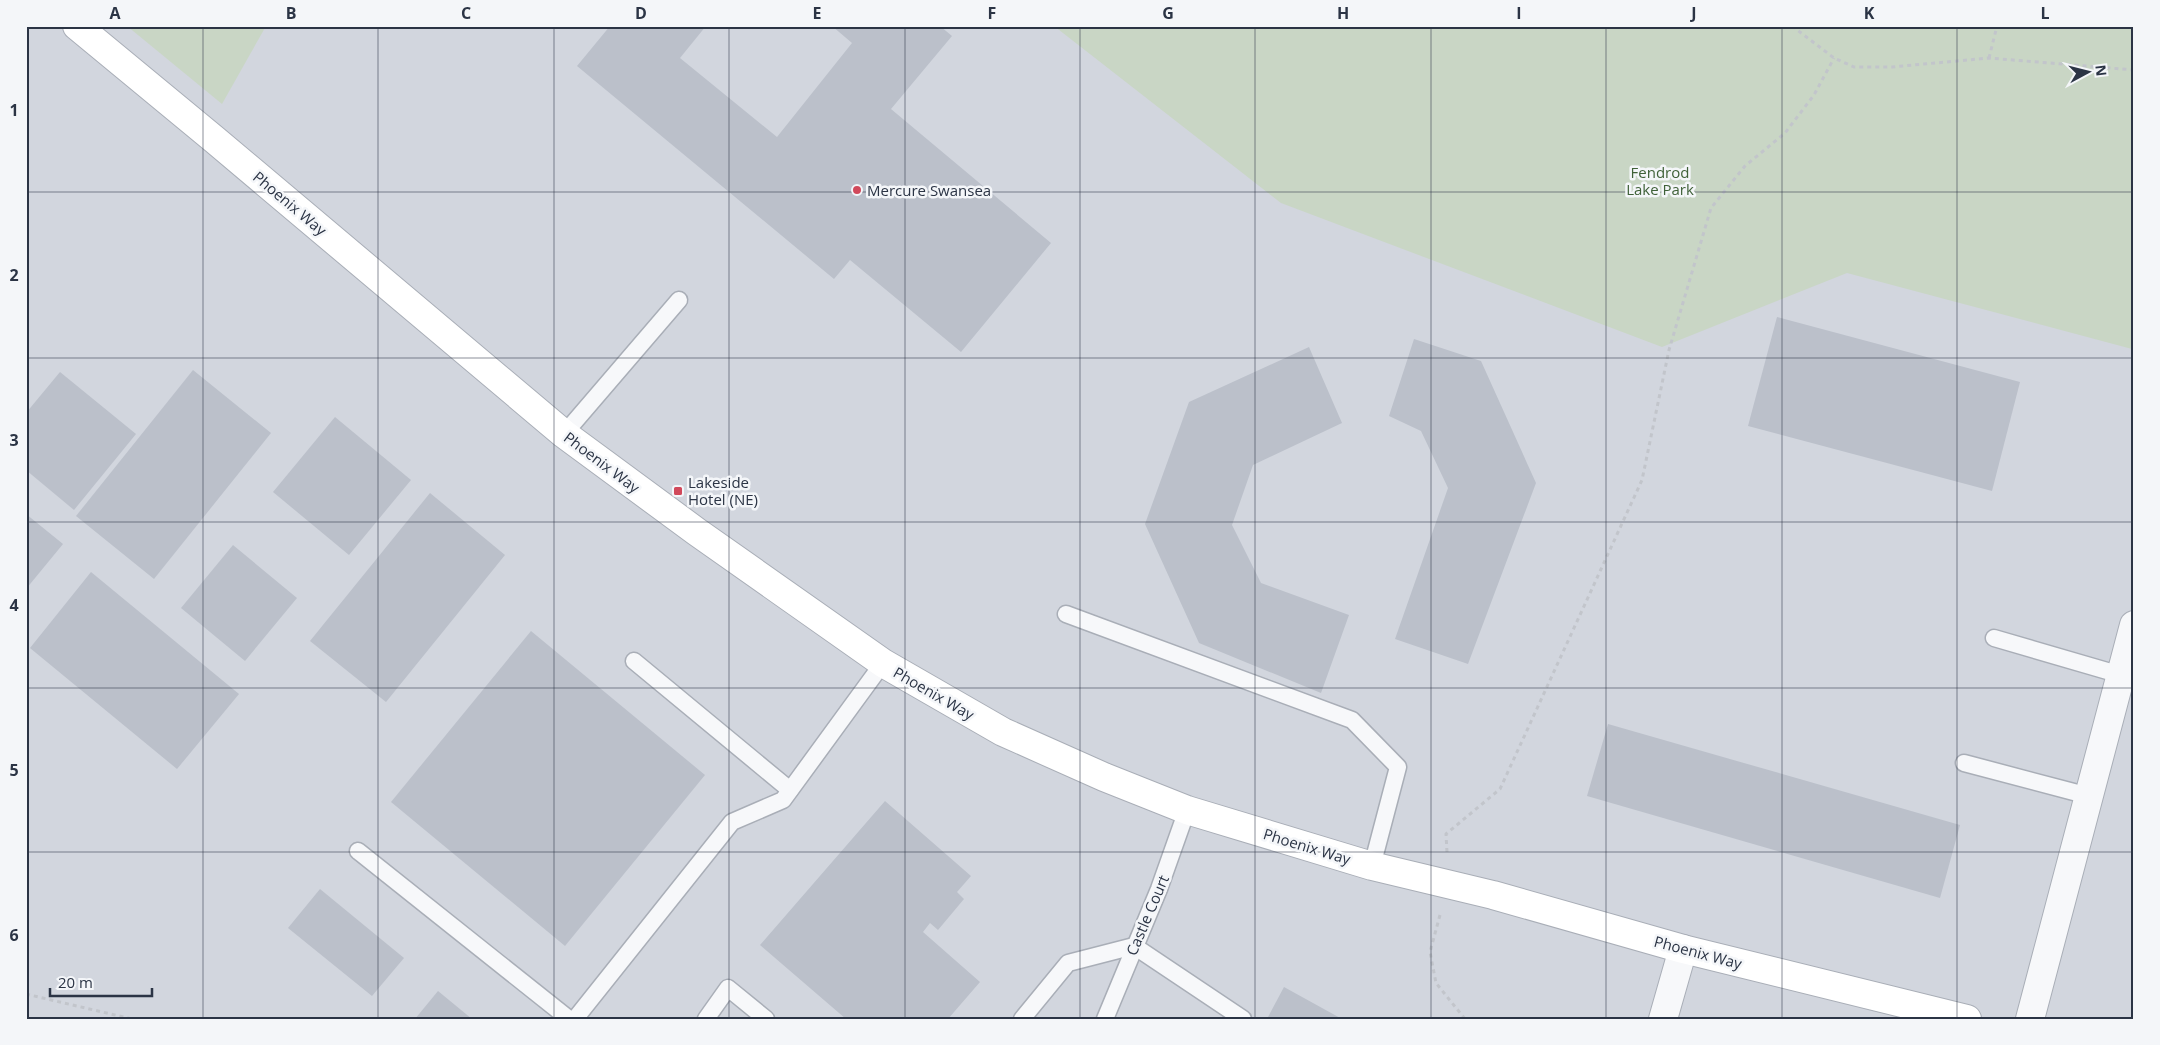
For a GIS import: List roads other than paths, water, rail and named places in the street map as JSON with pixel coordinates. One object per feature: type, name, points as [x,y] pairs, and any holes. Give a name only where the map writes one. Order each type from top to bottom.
[{"type":"street","name":"Phoenix Way","points":[[77,26],[564,434],[697,532],[883,663],[1006,733],[1187,810],[1372,866],[1448,883],[1683,948],[1967,1019]]},
{"type":"street","points":[[2030,1019],[2134,625]]},
{"type":"street","points":[[1663,1019],[1683,948]]},
{"type":"lane","points":[[564,434],[679,300]]},
{"type":"lane","points":[[1066,614],[1352,720],[1398,767],[1372,866]]},
{"type":"lane","points":[[1994,638],[2120,675]]},
{"type":"lane","points":[[634,661],[790,790]]},
{"type":"lane","points":[[575,1019],[732,822],[783,800],[883,663]]},
{"type":"lane","points":[[1964,764],[2089,796]]},
{"type":"lane","name":"Castle Court","points":[[1105,1019],[1159,890],[1187,810]]},
{"type":"lane","points":[[358,851],[569,1019]]},
{"type":"lane","points":[[1022,1019],[1068,963],[1134,946],[1243,1019]]},
{"type":"lane","points":[[706,1019],[728,988],[766,1019]]},
{"type":"place","name":"Mercure Swansea","points":[[857,190]]},
{"type":"place","name":"Lakeside Hotel (NE)","points":[[678,491]]},
{"type":"park label","name":"Fendrod Lake Park","points":[[1660,180]]}]
